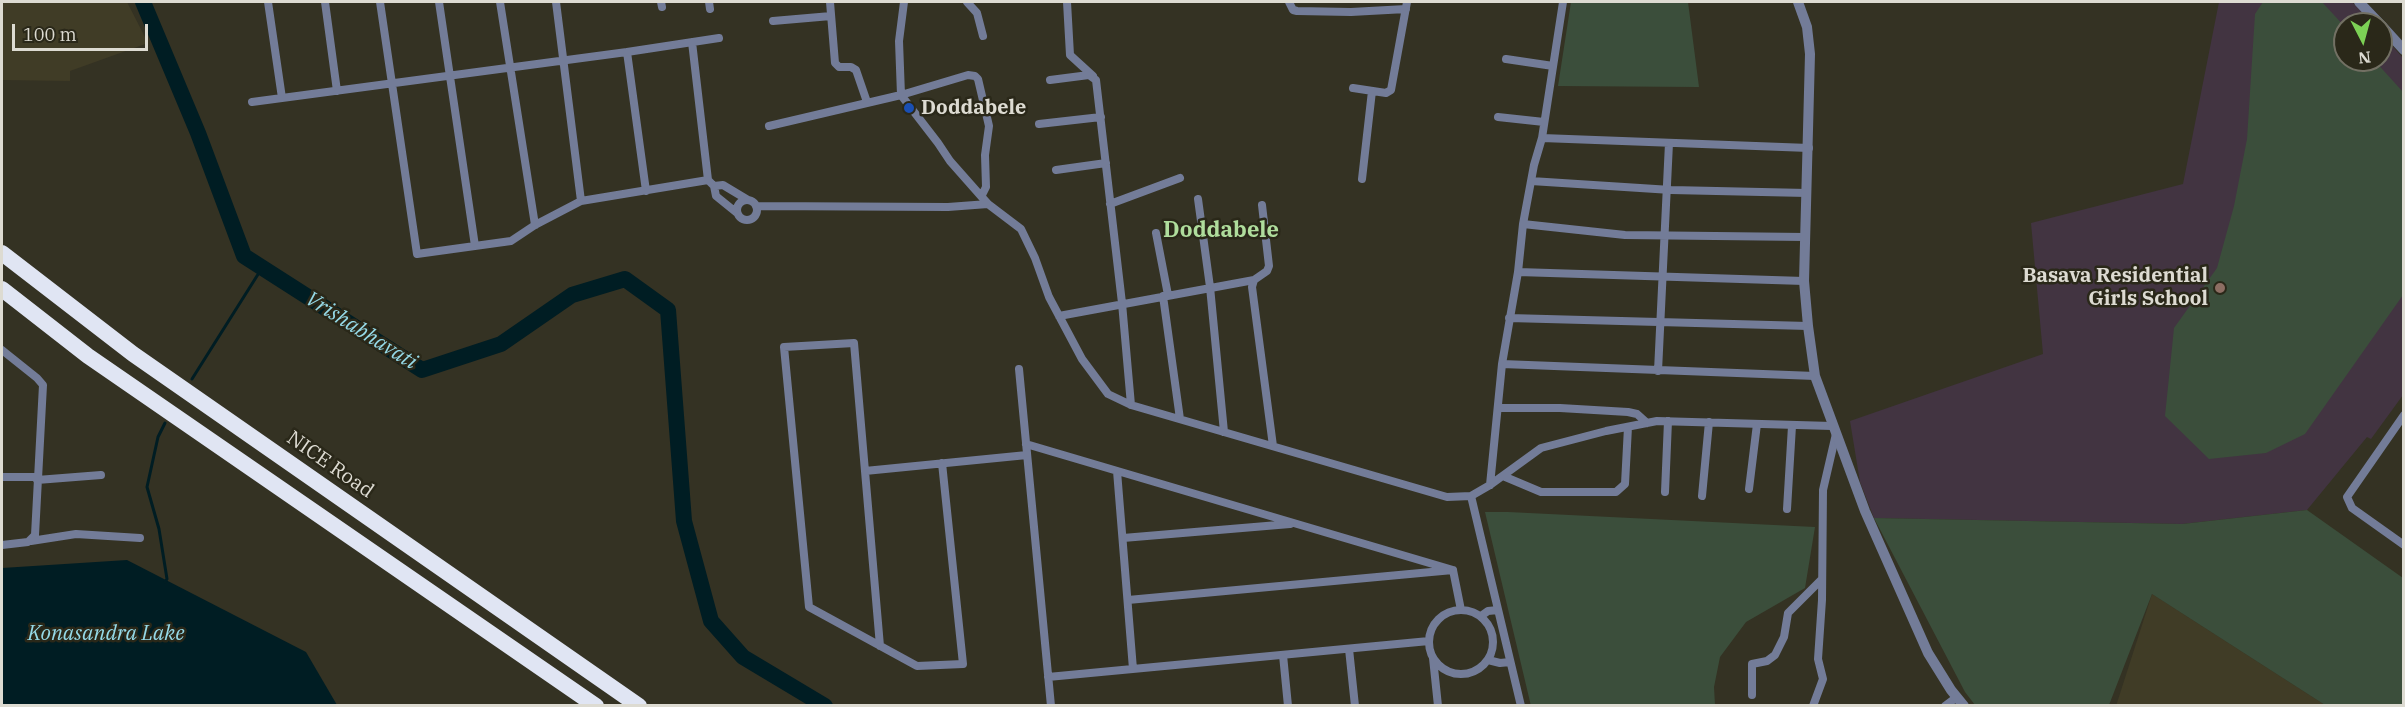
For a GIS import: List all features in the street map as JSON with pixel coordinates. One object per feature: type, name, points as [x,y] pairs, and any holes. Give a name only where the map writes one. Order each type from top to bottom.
[{"type":"highway","name":"NICE Road","points":[[2,253],[133,354],[639,705]]},
{"type":"highway","points":[[2,289],[88,356],[596,705]]},
{"type":"street","points":[[268,2],[282,98]]},
{"type":"street","points":[[324,2],[337,91]]},
{"type":"street","points":[[380,2],[417,254],[511,241],[535,225],[581,201],[711,183],[723,185],[756,206],[804,208],[988,204]]},
{"type":"street","points":[[439,2],[475,246]]},
{"type":"street","points":[[500,2],[535,225]]},
{"type":"street","points":[[556,2],[581,201]]},
{"type":"street","points":[[830,2],[835,63],[839,67],[851,67],[856,70],[867,102]]},
{"type":"street","points":[[904,2],[899,41],[901,95],[939,142],[950,161],[988,204],[1021,229],[1035,258],[1049,297],[1082,359],[1108,394],[1131,405],[1447,497],[1471,496],[1541,448],[1628,426],[1668,421],[1757,424],[1834,430]]},
{"type":"street","points":[[967,2],[977,13],[983,36]]},
{"type":"street","points":[[1066,2],[1070,55],[1096,80],[1122,303],[1131,405]]},
{"type":"street","points":[[1289,2],[1293,10],[1297,11],[1351,12],[1406,5],[1391,90],[1386,93],[1353,88]]},
{"type":"street","points":[[1490,485],[1502,364],[1518,272],[1523,224],[1542,138],[1563,2]]},
{"type":"street","points":[[1798,2],[1807,27],[1810,54],[1804,281],[1815,376],[1865,511],[1928,653],[1960,701],[1945,705]]},
{"type":"street","points":[[774,21],[831,16]]},
{"type":"street","points":[[252,102],[719,38]]},
{"type":"street","points":[[693,42],[711,183],[716,196],[741,218],[750,219],[756,212],[756,206]]},
{"type":"street","points":[[627,52],[646,191]]},
{"type":"street","points":[[1506,59],[1553,66]]},
{"type":"street","points":[[769,126],[975,75],[978,79],[989,126],[985,155],[986,187],[982,195]]},
{"type":"street","points":[[1050,80],[1093,76]]},
{"type":"street","points":[[1362,179],[1372,91]]},
{"type":"street","points":[[1038,124],[1101,117]]},
{"type":"street","points":[[1498,117],[1544,122]]},
{"type":"street","points":[[1542,138],[1809,148]]},
{"type":"street","points":[[1658,370],[1669,143]]},
{"type":"street","points":[[1056,170],[1106,163]]},
{"type":"street","points":[[1110,204],[1180,178]]},
{"type":"street","points":[[1531,181],[1667,190],[1807,193]]},
{"type":"street","points":[[1198,199],[1210,287],[1224,432]]},
{"type":"street","points":[[737,213],[739,204],[748,200]]},
{"type":"street","points":[[1059,316],[1254,280],[1267,271],[1269,266],[1263,205]]},
{"type":"street","points":[[1523,224],[1625,235],[1806,237]]},
{"type":"street","points":[[1156,233],[1180,419]]},
{"type":"street","points":[[1518,272],[1804,281]]},
{"type":"street","points":[[1254,280],[1252,288],[1273,446]]},
{"type":"street","points":[[1509,318],[1808,326]]},
{"type":"street","points":[[880,646],[854,343],[784,347],[808,607],[880,646],[917,666],[963,664],[942,463]]},
{"type":"street","points":[[2,350],[43,385],[35,535],[31,541]]},
{"type":"street","points":[[1502,364],[1815,376]]},
{"type":"street","points":[[1019,369],[1051,705]]},
{"type":"street","points":[[1498,408],[1560,408],[1628,412],[1637,414],[1647,423]]},
{"type":"street","points":[[2403,415],[2347,497],[2352,508],[2403,544]]},
{"type":"street","points":[[1665,492],[1668,421]]},
{"type":"street","points":[[1702,496],[1709,422]]},
{"type":"street","points":[[1749,489],[1757,424]]},
{"type":"street","points":[[1503,476],[1541,492],[1616,492],[1625,484],[1628,426]]},
{"type":"street","points":[[1787,509],[1792,426]]},
{"type":"street","points":[[1813,705],[1823,679],[1818,659],[1823,490],[1834,430]]},
{"type":"street","points":[[1026,444],[1453,570]]},
{"type":"street","points":[[865,471],[1028,455]]},
{"type":"street","points":[[1118,471],[1133,669]]},
{"type":"street","points":[[2,477],[37,479],[101,475]]},
{"type":"street","points":[[1471,496],[1521,705]]},
{"type":"street","points":[[1123,538],[1296,524]]},
{"type":"street","points":[[2,545],[76,534],[140,538]]},
{"type":"street","points":[[1128,600],[1453,570]]},
{"type":"street","points":[[1453,570],[1461,610]]},
{"type":"street","points":[[1752,695],[1752,664],[1767,661],[1775,655],[1784,637],[1788,613],[1822,579]]},
{"type":"street","points":[[1433,657],[1443,669],[1462,674],[1476,671],[1488,660],[1493,650],[1494,636],[1488,623],[1472,611],[1461,610],[1447,613],[1437,621],[1430,632],[1429,641],[1438,705]]},
{"type":"street","points":[[1481,616],[1488,611],[1498,610]]},
{"type":"street","points":[[1048,677],[1429,641]]},
{"type":"street","points":[[1349,649],[1355,705]]},
{"type":"street","points":[[1283,655],[1288,705]]},
{"type":"street","points":[[1488,660],[1500,663],[1510,662]]},
{"type":"shaded area","points":[[2,2],[127,2],[148,43],[70,71],[70,81],[2,80]]},
{"type":"shaded area","name":"Basava Residential Girls School","points":[[2219,2],[2352,2],[2362,12],[2333,12],[2333,72],[2393,72],[2393,47],[2403,58],[2403,395],[2371,439],[2367,437],[2307,510],[2182,524],[1874,518],[1860,482],[1850,421],[2043,354],[2031,223],[2183,184]]},
{"type":"shaded area","points":[[2152,594],[2325,705],[2116,706]]},
{"type":"green space","points":[[1571,2],[1688,2],[1699,87],[1558,86]]},
{"type":"green space","points":[[2263,2],[2322,2],[2333,14],[2333,72],[2385,72],[2403,92],[2403,295],[2305,434],[2266,453],[2209,459],[2165,416],[2174,328],[2217,268],[2234,206],[2247,139],[2255,14]]},
{"type":"green space","points":[[2307,510],[2403,578],[2403,705],[2325,705],[2152,594],[2109,705],[1975,705],[1965,692],[1874,518],[2182,524]]},
{"type":"green space","points":[[1485,512],[1815,527],[1805,588],[1746,622],[1720,657],[1714,687],[1715,705],[1531,706]]},
{"type":"water","name":"Konasandra Lake","points":[[127,560],[306,652],[337,705],[2,705],[2,568]]},
{"type":"waterway","name":"Vrishabhavati","points":[[143,2],[198,133],[244,256],[422,370],[501,344],[572,295],[625,279],[668,310],[684,521],[711,621],[743,657],[825,706]]},
{"type":"waterway","points":[[192,379],[262,268]]},
{"type":"waterway","points":[[165,423],[158,437],[147,487],[159,529],[167,579],[165,582]]},
{"type":"place","name":"Doddabele","points":[[909,108]]},
{"type":"place","name":"Basava Residential Girls School","points":[[2220,288]]},
{"type":"district","name":"Doddabele","points":[[1221,231]]}]
